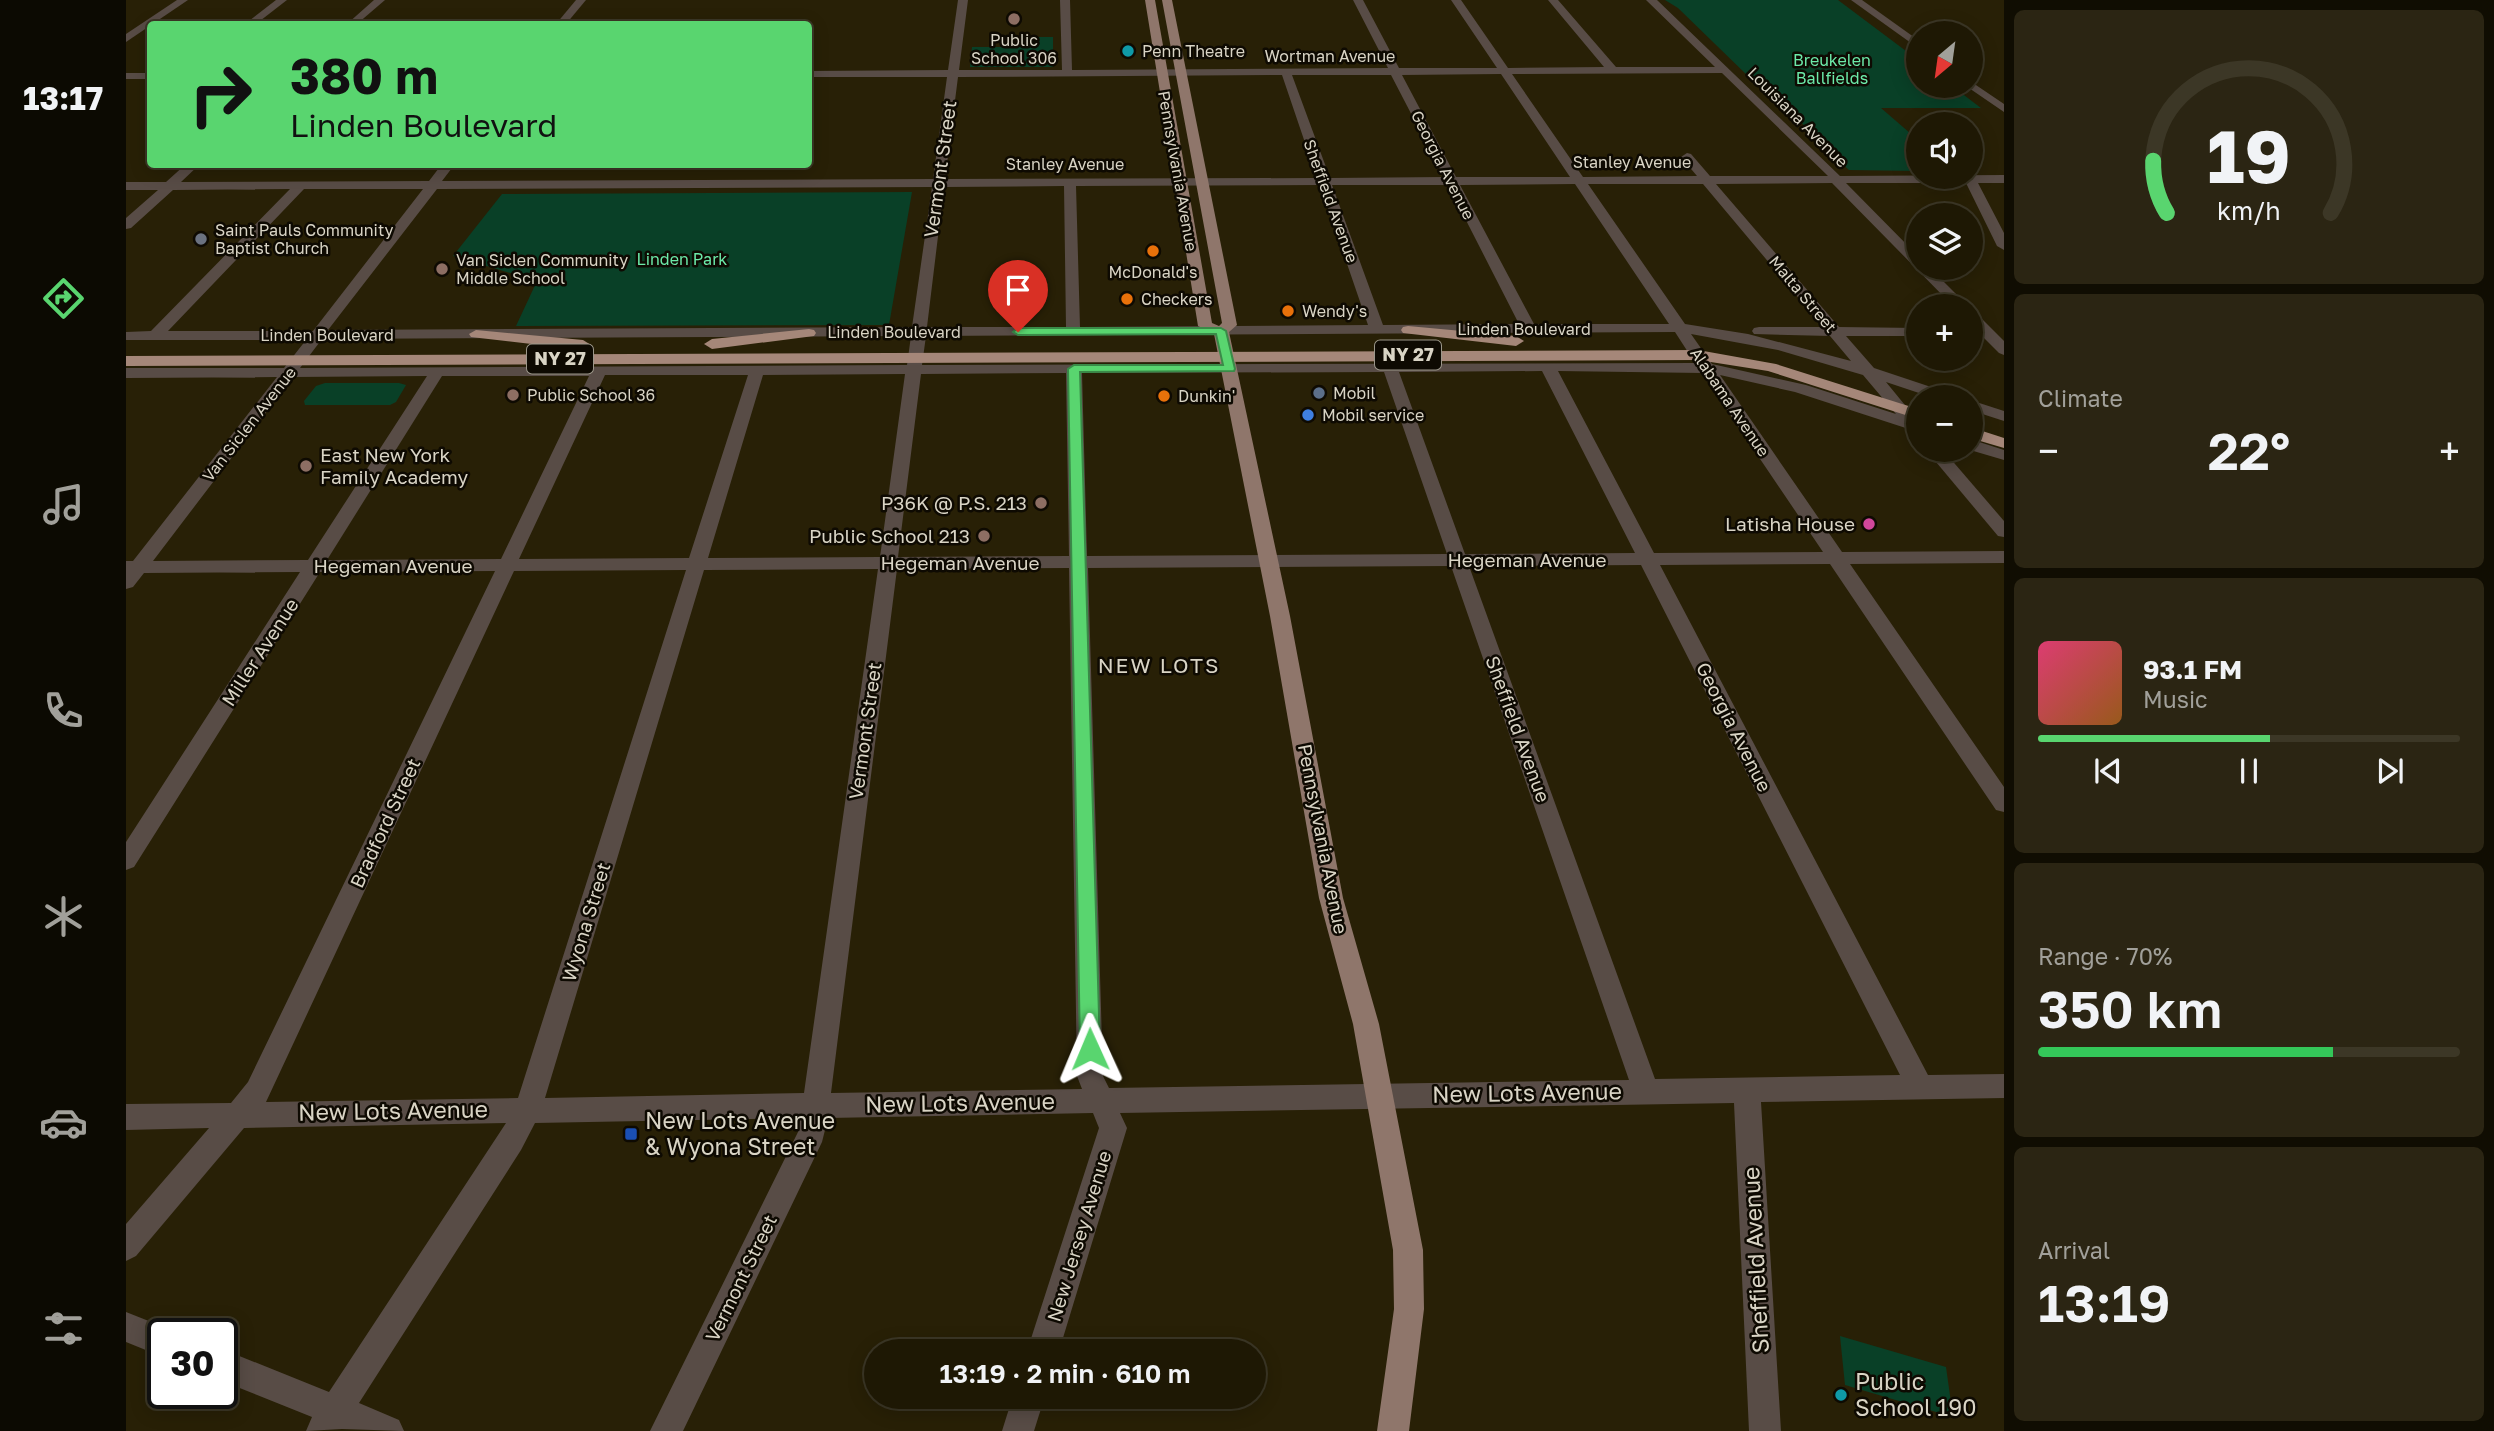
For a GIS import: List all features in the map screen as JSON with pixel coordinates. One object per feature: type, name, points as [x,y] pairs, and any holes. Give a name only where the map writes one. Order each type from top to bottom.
[{"type":"highway","points":[[1408,330],[1516,341]]},
{"type":"highway","points":[[712,344],[809,333]]},
{"type":"highway","points":[[476,334],[583,345]]},
{"type":"highway","name":"Linden Boulevard","points":[[126,347],[313,341],[712,344],[916,351],[980,357],[1516,341],[1763,351],[1906,396]]},
{"type":"highway","name":"Linden Boulevard","points":[[126,361],[293,366],[916,351],[1225,349],[1529,355],[1693,348],[1771,367],[1899,409]]},
{"type":"highway","points":[[1425,368],[1529,355]]},
{"type":"highway","points":[[980,357],[1070,369]]},
{"type":"highway","points":[[459,371],[564,359]]},
{"type":"highway","points":[[664,359],[757,370]]},
{"type":"highway","points":[[1983,421],[2004,428]]},
{"type":"highway","points":[[1983,439],[2004,444]]},
{"type":"main road","name":"Pennsylvania Avenue","points":[[1150,0],[1160,72],[1205,326],[1225,349]]},
{"type":"main road","name":"Pennsylvania Avenue","points":[[1167,0],[1230,325],[1225,349],[1269,562],[1331,898],[1364,1014],[1408,1250],[1409,1309],[1394,1431]]},
{"type":"street","points":[[152,21],[183,0]]},
{"type":"street","points":[[254,21],[282,0]]},
{"type":"street","points":[[356,21],[380,0]]},
{"type":"street","points":[[564,21],[581,0]]},
{"type":"street","name":"Vermont Street","points":[[666,1431],[812,1133],[963,0]]},
{"type":"street","points":[[1065,0],[1067,72]]},
{"type":"street","name":"Georgia Avenue","points":[[1358,0],[1529,329]]},
{"type":"street","name":"Alabama Avenue","points":[[1456,0],[2004,804]]},
{"type":"street","points":[[1553,0],[1613,71]]},
{"type":"street","name":"Louisiana Avenue","points":[[1651,0],[1833,173],[1835,179],[1906,252]]},
{"type":"street","points":[[1856,0],[1906,36]]},
{"type":"street","points":[[126,39],[147,25]]},
{"type":"street","name":"Wortman Avenue","points":[[812,74],[1725,70]]},
{"type":"street","name":"Sheffield Avenue","points":[[1286,72],[1377,330]]},
{"type":"street","points":[[126,76],[147,76]]},
{"type":"street","points":[[1983,94],[2004,109]]},
{"type":"street","name":"Malta Street","points":[[1687,157],[1906,415]]},
{"type":"street","points":[[126,225],[189,168]]},
{"type":"street","name":"Van Siclen Avenue","points":[[126,583],[132,567],[313,341],[447,168]]},
{"type":"street","name":"Stanley Avenue","points":[[126,186],[1906,179]]},
{"type":"street","name":"Stanley Avenue","points":[[1983,179],[2004,179]]},
{"type":"street","points":[[1070,182],[1073,331]]},
{"type":"street","points":[[156,335],[301,185]]},
{"type":"street","points":[[1975,189],[2004,246]]},
{"type":"street","points":[[1934,280],[1949,294]]},
{"type":"street","name":"Linden Boulevard","points":[[126,335],[313,341],[476,334],[809,333],[916,351],[1070,369],[1377,330],[1529,329],[1693,348],[1770,378],[1906,421]]},
{"type":"street","points":[[1704,330],[1906,332]]},
{"type":"street","name":"Linden Boulevard","points":[[1693,348],[1704,330],[1777,344],[1908,385]]},
{"type":"street","name":"Linden Boulevard","points":[[126,373],[293,366],[438,372],[757,370],[1073,331],[1390,368],[1548,367],[1693,348]]},
{"type":"street","points":[[1983,331],[2004,331]]},
{"type":"street","points":[[1983,335],[2004,350]]},
{"type":"street","name":"Georgia Avenue","points":[[1548,367],[1920,1087]]},
{"type":"street","name":"Sheffield Avenue","points":[[1390,368],[1646,1091]]},
{"type":"street","name":"New Jersey Avenue","points":[[1047,1339],[1113,1128],[1090,1076],[1079,562],[1070,369]]},
{"type":"street","name":"Wyona Street","points":[[329,1420],[511,1141],[528,1108],[757,370]]},
{"type":"street","name":"Bradford Street","points":[[126,1246],[258,1091],[599,371]]},
{"type":"street","name":"Miller Avenue","points":[[126,861],[438,372]]},
{"type":"street","points":[[1983,409],[2004,416]]},
{"type":"street","points":[[1983,443],[2004,456]]},
{"type":"street","points":[[1944,462],[2004,532]]},
{"type":"street","name":"Hegeman Avenue","points":[[132,567],[2004,557]]},
{"type":"street","name":"New Lots Avenue","points":[[126,1117],[528,1108],[2004,1086]]},
{"type":"street","name":"Sheffield Avenue","points":[[1747,1090],[1765,1431]]},
{"type":"street","points":[[126,1327],[147,1336]]},
{"type":"street","points":[[238,1373],[329,1420],[388,1431]]},
{"type":"street","points":[[1018,1431],[1025,1409]]},
{"type":"green space","name":"Breukelen Ballfields","points":[[1665,0],[1838,0],[1906,51],[1906,98],[1968,98],[1981,108],[1881,108],[1906,130],[1906,171],[1849,170],[1678,8]]},
{"type":"green space","points":[[1025,37],[1053,37],[1053,67],[970,67],[972,47],[1024,47]]},
{"type":"green space","name":"Linden Park","points":[[912,192],[889,325],[516,326],[537,281],[453,256],[502,194]]},
{"type":"green space","points":[[325,383],[406,385],[396,402],[390,405],[305,405],[304,401],[316,386]]},
{"type":"green space","points":[[1840,1336],[1946,1367],[1953,1417],[1845,1385]]},
{"type":"place","name":"Public School 306","points":[[1014,19]]},
{"type":"place","name":"Penn Theatre","points":[[1128,51]]},
{"type":"place","name":"Saint Pauls Community Baptist Church","points":[[201,239]]},
{"type":"place","name":"McDonald's","points":[[1153,251]]},
{"type":"place","name":"Van Siclen Community Middle School","points":[[442,269]]},
{"type":"place","name":"Checkers","points":[[1127,299]]},
{"type":"place","name":"Wendy's","points":[[1288,311]]},
{"type":"place","name":"Mobil","points":[[1319,393]]},
{"type":"place","name":"Public School 36","points":[[513,395]]},
{"type":"place","name":"Dunkin'","points":[[1164,396]]},
{"type":"place","name":"Mobil service","points":[[1308,415]]},
{"type":"place","name":"East New York Family Academy","points":[[306,466]]},
{"type":"place","name":"P36K @ P.S. 213","points":[[1041,503]]},
{"type":"place","name":"Latisha House","points":[[1869,524]]},
{"type":"place","name":"Public School 213","points":[[984,536]]},
{"type":"place","name":"New Lots Avenue & Wyona Street","points":[[631,1134]]},
{"type":"place","name":"Public School 190","points":[[1841,1395]]},
{"type":"district","name":"NEW LOTS","points":[[1159,666]]},
{"type":"route","points":[[1018,332],[1221,331],[1230,369],[1074,369],[1090,1049]]}]
